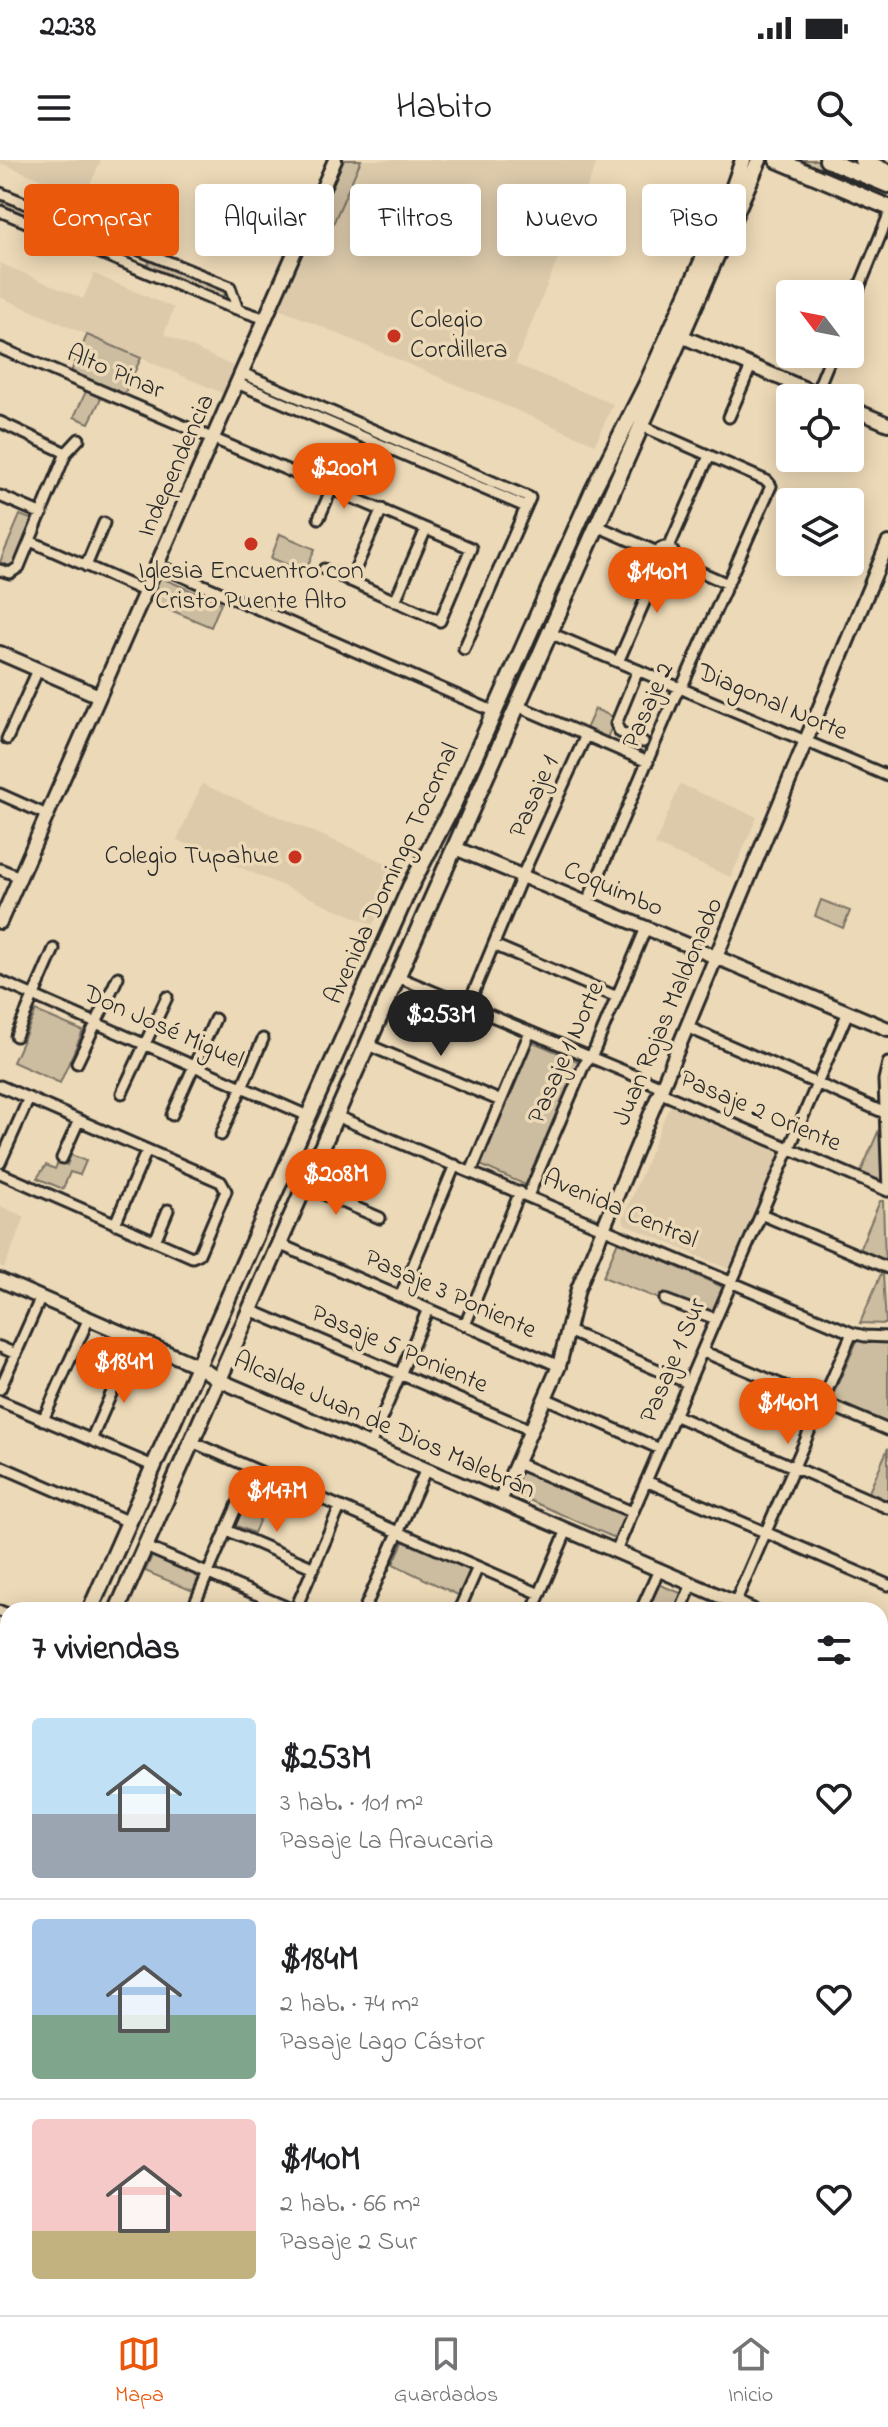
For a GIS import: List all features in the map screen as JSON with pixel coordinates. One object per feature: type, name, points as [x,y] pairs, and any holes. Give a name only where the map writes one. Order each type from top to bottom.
[{"type":"main road","name":"Avenida Domingo Tocornal","points":[[121,1602],[642,426],[743,160]]},
{"type":"main road","name":"Avenida Domingo Tocornal","points":[[94,1602],[416,874],[452,808],[608,459],[676,334],[759,160]]},
{"type":"main road","points":[[777,160],[888,207]]},
{"type":"main road","points":[[827,160],[888,185]]},
{"type":"main road","points":[[862,160],[888,172]]},
{"type":"main road","points":[[608,459],[624,467]]},
{"type":"main road","points":[[566,553],[582,561]]},
{"type":"main road","points":[[521,654],[528,662],[538,661]]},
{"type":"main road","points":[[514,670],[524,670],[531,677]]},
{"type":"main road","points":[[339,1048],[352,1049],[361,1059]]},
{"type":"main road","points":[[283,1174],[289,1188],[305,1186]]},
{"type":"street","name":"Independencia","points":[[0,922],[335,160]]},
{"type":"street","points":[[0,193],[230,287],[237,307]]},
{"type":"street","points":[[0,211],[225,305],[266,319]]},
{"type":"street","points":[[862,280],[888,217]]},
{"type":"street","points":[[676,334],[792,384]]},
{"type":"street","name":"Alto Pinar","points":[[0,348],[471,548],[440,621],[395,601]]},
{"type":"street","points":[[729,417],[751,366]]},
{"type":"street","points":[[240,378],[530,498],[464,649]]},
{"type":"street","points":[[864,414],[888,424]]},
{"type":"street","points":[[0,422],[66,453]]},
{"type":"street","points":[[642,426],[709,456],[669,547]]},
{"type":"street","points":[[0,570],[13,573],[19,567],[66,453],[79,439]]},
{"type":"street","name":"Pasaje 2","points":[[587,903],[770,484],[709,456]]},
{"type":"street","points":[[319,518],[332,488]]},
{"type":"street","points":[[0,496],[42,514]]},
{"type":"street","points":[[350,581],[382,509]]},
{"type":"street","points":[[86,566],[104,523]]},
{"type":"street","points":[[597,526],[657,552]]},
{"type":"street","points":[[324,569],[395,601],[426,529]]},
{"type":"street","points":[[30,541],[146,592]]},
{"type":"street","name":"Juan Rojas Maldonado","points":[[500,1501],[559,1366],[575,1297],[888,543]]},
{"type":"street","points":[[661,564],[656,558],[657,552],[669,547]]},
{"type":"street","points":[[661,564],[670,564],[674,560],[669,547]]},
{"type":"street","points":[[674,560],[728,584]]},
{"type":"street","points":[[618,662],[661,564]]},
{"type":"street","points":[[157,565],[495,712]]},
{"type":"street","name":"Diagonal Norte","points":[[550,633],[888,776]]},
{"type":"street","points":[[0,653],[99,696]]},
{"type":"street","points":[[7,739],[38,670]]},
{"type":"street","points":[[638,670],[616,724],[620,732],[643,742]]},
{"type":"street","points":[[518,706],[648,762]]},
{"type":"street","name":"Pasaje 1","points":[[468,1006],[586,735]]},
{"type":"street","points":[[0,794],[47,815]]},
{"type":"street","name":"Coquimbo","points":[[455,848],[888,1029]]},
{"type":"street","points":[[0,869],[20,877]]},
{"type":"street","name":"Pasaje 1 Norte","points":[[465,1325],[590,1057],[646,928]]},
{"type":"street","points":[[494,945],[617,997]]},
{"type":"street","points":[[16,1036],[54,949]]},
{"type":"street","points":[[77,1063],[118,977]]},
{"type":"street","name":"Pasaje 2 Oriente","points":[[398,977],[590,1057],[888,1191]]},
{"type":"street","name":"Don José Miguel","points":[[0,981],[308,1116]]},
{"type":"street","points":[[122,1093],[167,997]]},
{"type":"street","name":"Pasaje 1 Sur","points":[[616,1551],[848,1012]]},
{"type":"street","points":[[172,1115],[215,1019]]},
{"type":"street","points":[[687,1027],[885,1113]]},
{"type":"street","points":[[471,1172],[530,1032]]},
{"type":"street","points":[[221,1135],[263,1039]]},
{"type":"street","points":[[368,1045],[501,1101]]},
{"type":"street","points":[[888,1063],[885,1073],[888,1191]]},
{"type":"street","points":[[0,1086],[221,1182],[226,1189],[197,1256],[188,1256],[0,1173]]},
{"type":"street","points":[[0,1163],[29,1098]]},
{"type":"street","name":"Avenida Central","points":[[336,1116],[852,1333],[888,1337]]},
{"type":"street","points":[[62,1158],[79,1120]]},
{"type":"street","points":[[115,1224],[147,1150]]},
{"type":"street","points":[[400,1297],[455,1165]]},
{"type":"street","points":[[305,1186],[380,1218]]},
{"type":"street","points":[[155,1241],[168,1210]]},
{"type":"street","points":[[761,1214],[888,1268]]},
{"type":"street","name":"Pasaje 3 Poniente","points":[[279,1244],[559,1366]]},
{"type":"street","name":"Alcalde Juan de Dios Malebrán","points":[[0,1280],[198,1366],[219,1380],[733,1602]]},
{"type":"street","points":[[0,1389],[41,1297]]},
{"type":"street","points":[[665,1300],[716,1319]]},
{"type":"street","points":[[370,1445],[428,1309]]},
{"type":"street","name":"Pasaje 5 Poniente","points":[[250,1310],[531,1430]]},
{"type":"street","points":[[43,1420],[89,1318]]},
{"type":"street","points":[[568,1331],[688,1383]]},
{"type":"street","points":[[735,1602],[852,1333]]},
{"type":"street","points":[[91,1440],[135,1339]]},
{"type":"street","points":[[0,1347],[16,1354]]},
{"type":"street","points":[[702,1351],[888,1430]]},
{"type":"street","points":[[545,1398],[660,1449]]},
{"type":"street","points":[[0,1401],[153,1466]]},
{"type":"street","points":[[674,1415],[888,1508]]},
{"type":"street","points":[[192,1442],[540,1594]]},
{"type":"street","points":[[517,1463],[632,1512]]},
{"type":"street","points":[[0,1466],[129,1522]]},
{"type":"street","points":[[195,1602],[253,1469]]},
{"type":"street","points":[[367,1602],[426,1469]]},
{"type":"street","points":[[646,1481],[888,1585]]},
{"type":"street","points":[[298,1602],[340,1507]]},
{"type":"street","points":[[226,1530],[314,1568]]},
{"type":"street","points":[[536,1602],[567,1530]]},
{"type":"street","points":[[146,1547],[274,1602]]},
{"type":"street","points":[[463,1602],[478,1567]]},
{"type":"street","points":[[645,1602],[659,1570]]},
{"type":"street","points":[[684,1602],[692,1584]]},
{"type":"shaded area","points":[[0,160],[101,160],[90,184],[54,184],[0,163]]},
{"type":"shaded area","points":[[344,160],[598,160],[588,184],[497,184],[497,256],[559,256],[515,364],[613,404],[595,444],[278,308],[301,256],[334,256],[333,184]]},
{"type":"shaded area","points":[[344,160],[361,160],[334,222],[334,184]]},
{"type":"shaded area","points":[[793,160],[818,160],[888,190],[888,200]]},
{"type":"shaded area","points":[[5,198],[24,206],[24,216],[2,207]]},
{"type":"shaded area","points":[[150,259],[226,291],[222,299],[147,268]]},
{"type":"shaded area","points":[[0,263],[83,299],[94,274],[174,308],[164,334],[241,370],[229,396],[0,297]]},
{"type":"shaded area","points":[[87,335],[141,358],[123,397],[105,390],[89,423],[74,417],[90,383],[70,374]]},
{"type":"shaded area","points":[[20,515],[33,520],[13,568],[0,562]]},
{"type":"shaded area","points":[[280,534],[315,549],[305,572],[271,558]]},
{"type":"shaded area","points":[[159,577],[221,603],[211,627],[149,601]]},
{"type":"shaded area","points":[[595,709],[616,718],[607,738],[586,729]]},
{"type":"shaded area","name":"Colegio Tupahue","points":[[202,784],[398,868],[373,925],[177,840]]},
{"type":"shaded area","points":[[680,784],[757,817],[731,877],[655,845]]},
{"type":"shaded area","points":[[821,900],[850,911],[843,928],[815,916]]},
{"type":"shaded area","points":[[36,1011],[83,1031],[60,1083],[13,1062]]},
{"type":"shaded area","points":[[531,1041],[582,1063],[528,1186],[478,1164]]},
{"type":"shaded area","points":[[672,1106],[779,1152],[781,1158],[733,1266],[728,1269],[625,1224],[623,1219],[668,1109]]},
{"type":"shaded area","points":[[881,1125],[886,1186],[860,1174]]},
{"type":"shaded area","points":[[71,1155],[86,1161],[80,1175],[70,1172],[63,1189],[37,1178],[46,1165],[55,1169],[58,1162],[67,1165]]},
{"type":"shaded area","points":[[880,1201],[883,1201],[885,1262],[859,1250]]},
{"type":"shaded area","points":[[0,1206],[25,1217],[4,1268],[0,1266]]},
{"type":"shaded area","points":[[618,1241],[725,1288],[714,1314],[660,1295],[659,1299],[603,1277]]},
{"type":"shaded area","points":[[881,1274],[886,1324],[860,1323]]},
{"type":"shaded area","points":[[857,1341],[888,1343],[888,1423],[831,1399]]},
{"type":"shaded area","points":[[888,1448],[888,1501],[869,1492]]},
{"type":"shaded area","points":[[522,1467],[628,1514],[617,1539],[511,1492]]},
{"type":"shaded area","points":[[254,1479],[273,1488],[254,1533],[234,1525]]},
{"type":"shaded area","points":[[404,1540],[471,1570],[458,1595],[393,1564]]},
{"type":"shaded area","points":[[152,1556],[199,1577],[193,1591],[145,1571]]},
{"type":"shaded area","points":[[655,1583],[686,1595],[683,1602],[647,1602]]},
{"type":"place","name":"Colegio Cordillera","points":[[394,336]]},
{"type":"place","name":"Iglesia Encuentro con Cristo Puente Alto","points":[[251,544]]},
{"type":"place","name":"Colegio Tupahue","points":[[295,857]]}]
